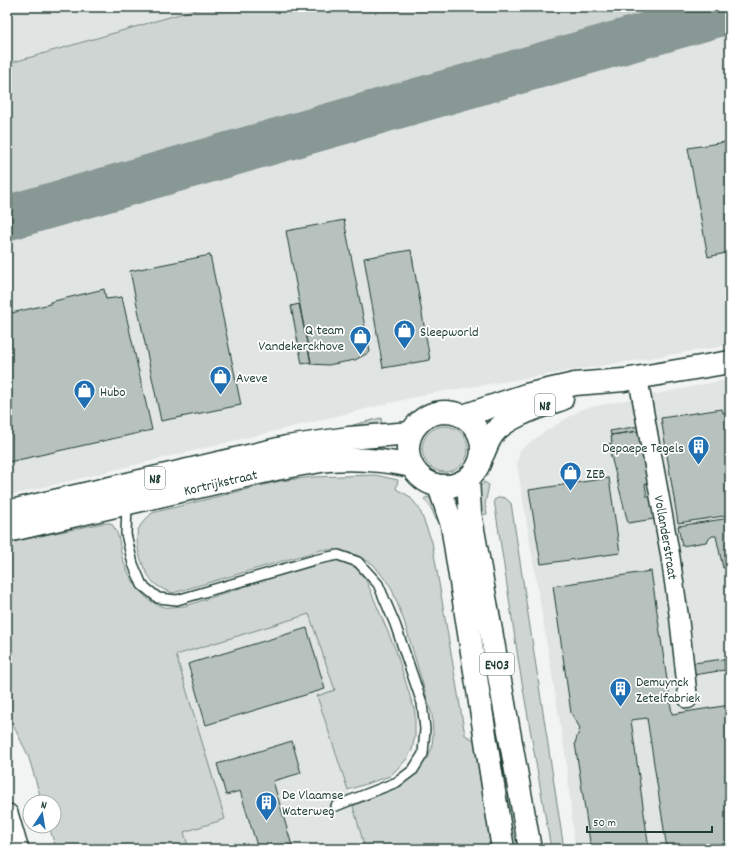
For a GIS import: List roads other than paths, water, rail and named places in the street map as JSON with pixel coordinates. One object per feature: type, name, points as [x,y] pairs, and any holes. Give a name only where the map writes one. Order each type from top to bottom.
[{"type":"main road","name":"N8","points":[[411,433],[420,420],[433,414],[448,412],[464,416],[530,394],[575,384],[631,379],[730,362]]},
{"type":"main road","name":"N8","points":[[468,479],[478,468],[493,433],[510,420],[536,408],[575,394],[631,379]]},
{"type":"main road","points":[[464,416],[475,426],[482,439],[483,454]]},
{"type":"main road","points":[[411,433],[408,451],[412,466],[423,479],[439,486],[454,485],[468,479]]},
{"type":"main road","name":"Kortrijkstraat","points":[[7,512],[287,447],[349,438],[411,433]]},
{"type":"main road","name":"Kortrijkstraat","points":[[7,531],[276,470],[328,460],[376,460],[412,466]]},
{"type":"main road","name":"E403","points":[[468,479],[470,513],[530,849]]},
{"type":"main road","name":"E403","points":[[439,486],[452,525],[503,849]]},
{"type":"main road","points":[[7,815],[17,849]]},
{"type":"street","name":"Vollanderstraat","points":[[631,379],[672,568],[688,699]]},
{"type":"lane","points":[[127,504],[126,534],[133,564],[142,585],[158,598],[177,600],[314,560],[338,555],[358,562],[378,584],[395,624],[422,702],[425,729],[423,754],[413,770],[398,782],[336,806]]},
{"type":"place","name":"Sleepworld","points":[[405,350]]},
{"type":"place","name":"Q team Vandekerckhove","points":[[360,356]]},
{"type":"place","name":"Aveve","points":[[220,396]]},
{"type":"place","name":"Hubo","points":[[84,410]]},
{"type":"place","name":"Depaepe Tegels","points":[[699,466]]},
{"type":"place","name":"ZEB","points":[[570,492]]},
{"type":"place","name":"Demuynck Zetelfabriek","points":[[621,708]]},
{"type":"place","name":"De Vlaamse Waterweg","points":[[267,822]]}]
